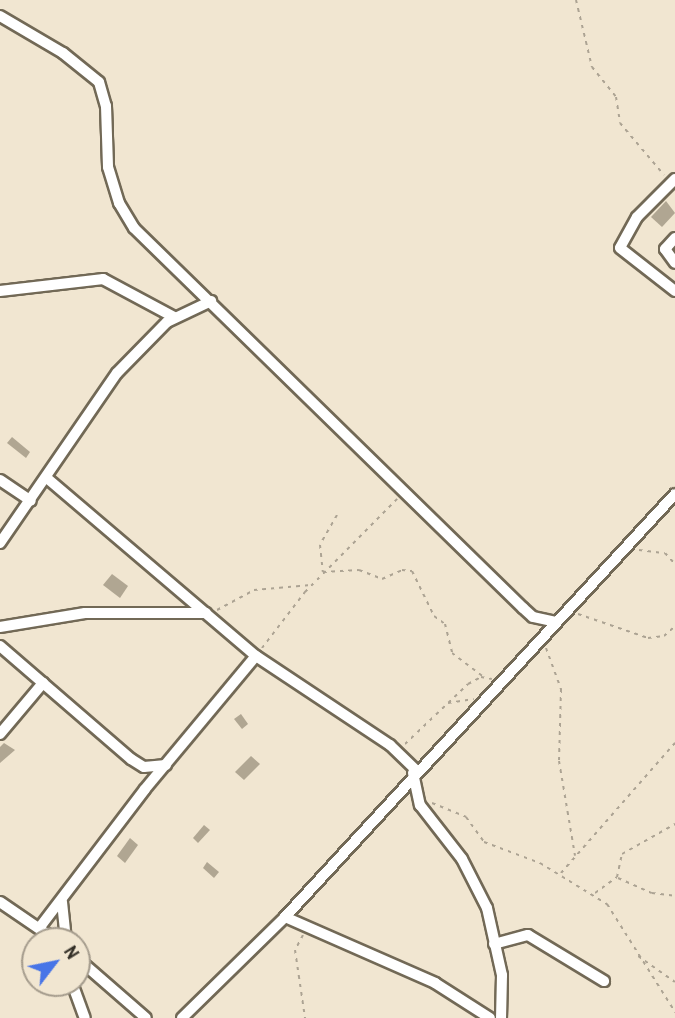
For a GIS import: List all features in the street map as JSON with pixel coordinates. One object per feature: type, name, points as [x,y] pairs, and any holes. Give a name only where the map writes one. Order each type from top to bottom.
[{"type":"street","points":[[0,16],[63,53],[99,82],[106,106],[106,155],[126,216],[533,617],[541,638]]},
{"type":"street","points":[[672,182],[637,217],[620,248],[675,291]]},
{"type":"street","points":[[675,238],[665,249],[675,263]]},
{"type":"street","points":[[0,291],[103,279],[174,317]]},
{"type":"street","points":[[0,543],[48,479],[117,373],[174,317],[211,301]]},
{"type":"street","points":[[48,479],[105,533],[256,656],[390,745],[414,772],[417,797],[474,881],[491,918],[502,975],[501,1018]]},
{"type":"street","points":[[0,480],[31,501]]},
{"type":"street","points":[[182,1018],[285,916],[414,772],[675,494]]},
{"type":"street","points":[[0,627],[85,612],[206,613]]},
{"type":"street","points":[[533,617],[559,618]]},
{"type":"street","points":[[0,646],[144,768],[145,789]]},
{"type":"street","points":[[0,902],[40,927],[62,902],[145,789],[256,656]]},
{"type":"street","points":[[0,734],[43,683]]},
{"type":"street","points":[[144,768],[167,764]]},
{"type":"street","points":[[62,902],[65,927]]},
{"type":"street","points":[[285,916],[306,928],[435,983],[490,1018]]},
{"type":"street","points":[[494,944],[528,935],[604,981]]},
{"type":"street","points":[[91,970],[146,1018]]},
{"type":"street","points":[[77,997],[85,1018]]},
{"type":"path","points":[[576,0],[592,67],[616,97],[620,123],[672,182]]},
{"type":"path","points":[[256,656],[311,585],[405,491]]},
{"type":"path","points":[[323,572],[320,545],[337,515]]},
{"type":"path","points":[[625,548],[665,553],[675,564]]},
{"type":"path","points":[[323,572],[352,569],[382,579],[402,570],[412,571],[434,617],[445,624],[452,653],[485,678]]},
{"type":"path","points":[[206,613],[254,590],[311,585]]},
{"type":"path","points":[[559,618],[585,615],[594,622],[611,623],[648,638],[664,636],[675,626]]},
{"type":"path","points":[[541,638],[561,689],[559,761],[575,856]]},
{"type":"path","points":[[390,745],[412,740],[472,681],[485,678],[501,681]]},
{"type":"path","points":[[447,703],[488,696]]},
{"type":"path","points":[[560,874],[675,743]]},
{"type":"path","points":[[417,797],[466,817],[484,842],[560,874],[594,893],[613,911],[637,956],[675,1012]]},
{"type":"path","points":[[594,893],[617,877],[622,854],[675,824]]},
{"type":"path","points":[[617,877],[652,893],[675,896]]},
{"type":"path","points":[[305,1018],[295,949],[306,928]]},
{"type":"path","points":[[637,956],[675,982]]},
{"type":"building","points":[[666,201],[675,213],[662,227],[651,217]]},
{"type":"building","points":[[12,437],[30,452],[26,458],[7,443]]},
{"type":"building","points":[[112,574],[128,586],[120,598],[103,585]]},
{"type":"building","points":[[241,714],[248,724],[242,729],[234,719]]},
{"type":"building","points":[[4,743],[15,750],[0,763],[0,747]]},
{"type":"building","points":[[251,756],[260,764],[244,780],[235,772]]},
{"type":"building","points":[[204,825],[210,830],[198,843],[193,838]]},
{"type":"building","points":[[130,838],[138,845],[125,863],[117,856]]},
{"type":"building","points":[[207,862],[219,872],[214,878],[203,868]]}]
